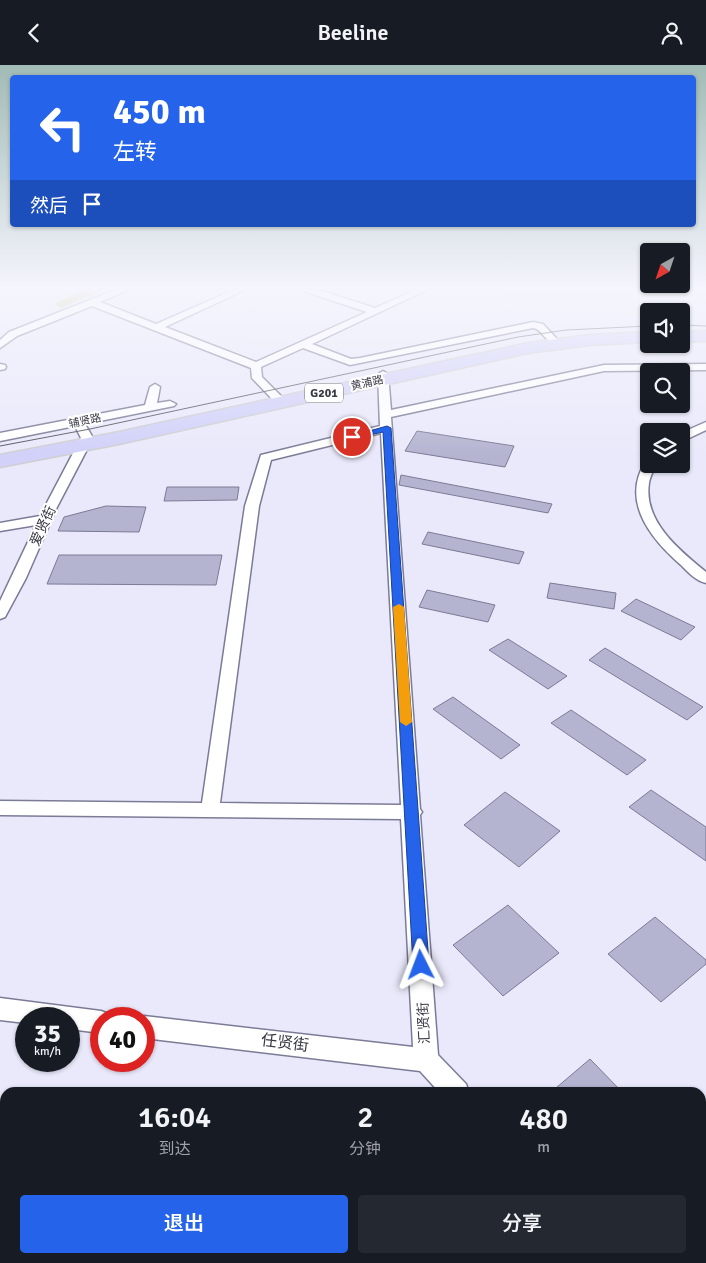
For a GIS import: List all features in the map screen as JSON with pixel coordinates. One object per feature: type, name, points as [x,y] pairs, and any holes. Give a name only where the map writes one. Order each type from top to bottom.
[{"type":"highway","name":"黄浦路","points":[[0,455],[85,442],[276,397],[384,377],[523,344]]},
{"type":"highway","name":"黄浦路","points":[[0,461],[384,377],[528,348],[559,344]]},
{"type":"street","points":[[200,344],[256,366],[301,344],[350,362],[442,344]]},
{"type":"street","points":[[256,366],[257,379],[276,397]]},
{"type":"street","points":[[210,809],[252,506],[265,458],[387,422],[596,369],[621,367],[706,367]]},
{"type":"street","name":"汇贤街","points":[[384,377],[426,1060],[451,1087]]},
{"type":"street","points":[[150,408],[155,387]]},
{"type":"street","name":"辅贤路","points":[[0,437],[170,404]]},
{"type":"street","points":[[78,423],[85,442]]},
{"type":"street","points":[[690,434],[706,426]]},
{"type":"street","name":"爱贤街","points":[[0,614],[19,578],[45,519],[85,442]]},
{"type":"street","points":[[645,473],[641,489],[644,510],[649,522],[671,549],[706,579]]},
{"type":"street","points":[[0,527],[45,519]]},
{"type":"street","points":[[1,811],[210,809],[412,812]]},
{"type":"street","points":[[0,1009],[90,1020]]},
{"type":"street","name":"任贤街","points":[[155,1028],[426,1060]]},
{"type":"building","points":[[417,431],[514,446],[505,467],[405,451]]},
{"type":"building","points":[[401,475],[552,504],[548,513],[399,485]]},
{"type":"building","points":[[167,487],[239,487],[237,500],[164,501]]},
{"type":"building","points":[[106,506],[146,507],[139,532],[58,531],[64,517]]},
{"type":"building","points":[[428,532],[524,552],[519,564],[422,544]]},
{"type":"building","points":[[59,555],[222,555],[216,585],[47,584]]},
{"type":"building","points":[[550,583],[616,593],[614,609],[547,598]]},
{"type":"building","points":[[427,590],[495,605],[488,622],[419,607]]},
{"type":"building","points":[[636,599],[695,627],[681,640],[621,611]]},
{"type":"building","points":[[508,639],[567,676],[548,689],[489,650]]},
{"type":"building","points":[[605,648],[703,707],[687,720],[589,660]]},
{"type":"building","points":[[453,697],[520,745],[501,759],[433,709]]},
{"type":"building","points":[[571,710],[646,760],[627,775],[551,723]]},
{"type":"building","points":[[651,790],[706,827],[706,861],[629,807]]},
{"type":"building","points":[[505,792],[560,831],[519,867],[464,825]]},
{"type":"building","points":[[508,905],[559,953],[503,996],[453,945]]},
{"type":"building","points":[[655,917],[706,960],[706,964],[661,1002],[608,954]]},
{"type":"building","points":[[590,1059],[617,1087],[557,1087]]},
{"type":"tram line","points":[[0,446],[90,429],[486,344]]},
{"type":"slow traffic","points":[[399,607],[406,722]]},
{"type":"route","points":[[352,437],[387,428],[421,965]]}]
